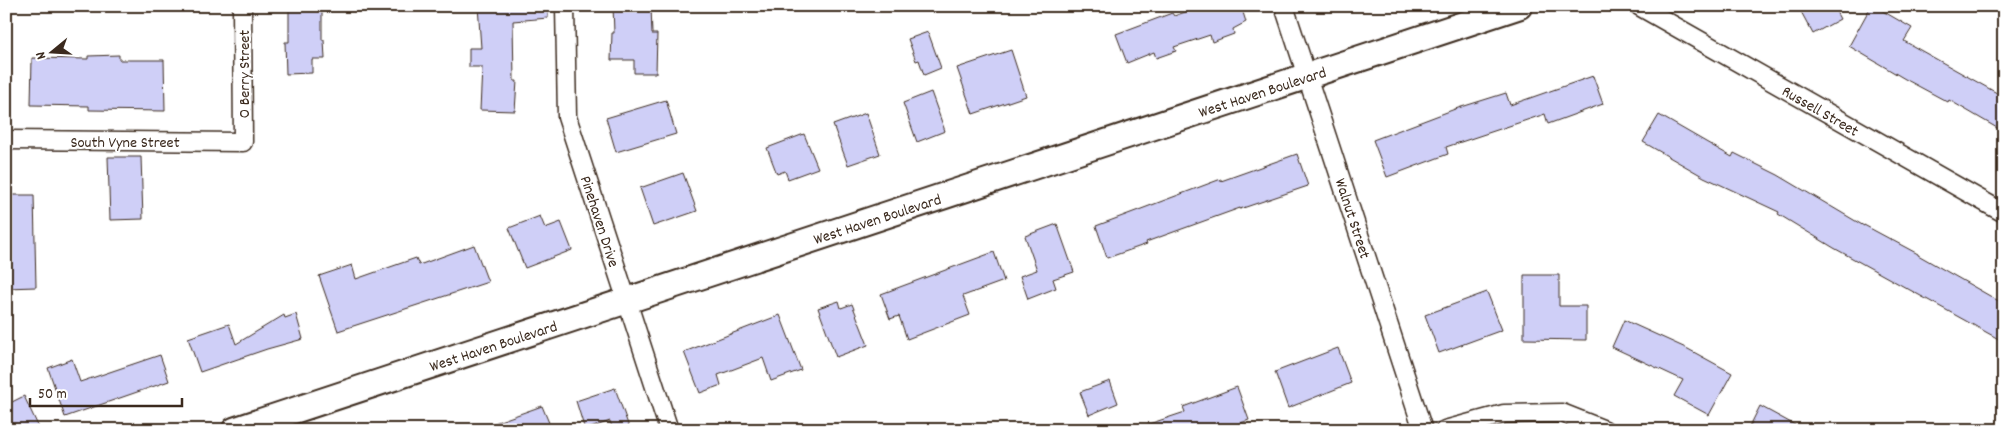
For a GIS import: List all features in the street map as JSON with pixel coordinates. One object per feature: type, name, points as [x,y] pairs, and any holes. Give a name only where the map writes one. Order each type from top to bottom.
[{"type":"street","name":"O Berry Street","points":[[242,6],[243,142]]},
{"type":"street","name":"Pinehaven Drive","points":[[565,6],[567,117],[669,430]]},
{"type":"street","name":"Walnut Street","points":[[1284,6],[1424,430]]},
{"type":"street","name":"West Haven Boulevard","points":[[235,430],[1519,6]]},
{"type":"street","name":"Russell Street","points":[[1639,6],[2004,213]]},
{"type":"street","name":"South Vyne Street","points":[[6,140],[243,142]]},
{"type":"street","points":[[1445,430],[1504,414],[1562,413],[1605,430]]},
{"type":"building","points":[[289,6],[322,6],[322,40],[324,40],[325,59],[312,59],[312,73],[286,74],[285,42],[289,42]]},
{"type":"building","points":[[478,6],[548,6],[548,18],[513,21],[514,81],[517,81],[515,111],[480,110],[482,67],[469,67],[469,48],[481,48]]},
{"type":"building","points":[[613,6],[651,6],[652,34],[657,34],[656,73],[634,73],[634,60],[611,60],[612,33],[614,33]]},
{"type":"building","points":[[1202,6],[1241,6],[1246,22],[1233,29],[1234,34],[1212,42],[1210,35],[1174,47],[1176,51],[1156,58],[1154,52],[1127,63],[1116,34],[1172,13],[1174,16]]},
{"type":"building","points":[[1798,6],[1833,6],[1840,19],[1813,34]]},
{"type":"building","points":[[1871,6],[1912,28],[1904,41],[2004,97],[2004,132],[1949,100],[1948,102],[1905,79],[1849,46]]},
{"type":"building","points":[[928,32],[941,68],[924,75],[919,60],[916,61],[908,39]]},
{"type":"building","points":[[1011,50],[1026,96],[973,114],[957,68]]},
{"type":"building","points":[[119,55],[119,60],[164,60],[165,111],[89,110],[89,106],[31,105],[32,58],[88,59],[88,56]]},
{"type":"building","points":[[1593,76],[1603,104],[1548,124],[1545,114],[1446,147],[1448,154],[1387,177],[1373,140],[1455,109],[1506,93],[1510,105]]},
{"type":"building","points":[[931,92],[945,131],[917,142],[903,103]]},
{"type":"building","points":[[666,100],[676,134],[616,152],[606,118]]},
{"type":"building","points":[[866,113],[880,154],[848,165],[833,125]]},
{"type":"building","points":[[1659,115],[1732,157],[1734,153],[1778,175],[1864,226],[1918,254],[2004,304],[2004,342],[1834,248],[1778,214],[1779,212],[1704,177],[1643,142]]},
{"type":"building","points":[[804,134],[818,168],[788,179],[785,171],[777,174],[767,148]]},
{"type":"building","points":[[1297,154],[1308,186],[1240,208],[1107,258],[1096,226],[1221,179],[1221,181]]},
{"type":"building","points":[[108,157],[141,157],[143,219],[110,220]]},
{"type":"building","points":[[683,173],[697,211],[653,226],[640,188]]},
{"type":"building","points":[[6,195],[34,195],[36,287],[6,288]]},
{"type":"building","points":[[540,216],[545,228],[561,222],[572,250],[525,268],[509,228]]},
{"type":"building","points":[[1057,224],[1074,272],[1053,279],[1056,288],[1028,299],[1020,276],[1037,270],[1025,236]]},
{"type":"building","points":[[474,245],[488,282],[338,331],[319,276],[352,265],[356,279],[416,258],[419,265]]},
{"type":"building","points":[[994,252],[1004,281],[963,296],[970,315],[907,339],[899,316],[890,319],[881,294]]},
{"type":"building","points":[[1524,275],[1559,275],[1559,306],[1586,306],[1586,340],[1524,339]]},
{"type":"building","points":[[1487,292],[1502,330],[1439,353],[1425,315]]},
{"type":"building","points":[[839,301],[841,308],[852,304],[868,345],[836,357],[818,308]]},
{"type":"building","points":[[296,314],[303,339],[200,372],[188,338],[229,324],[236,344],[284,315],[285,318]]},
{"type":"building","points":[[780,315],[801,370],[771,381],[763,358],[718,375],[721,385],[700,393],[684,352]]},
{"type":"building","points":[[1624,320],[1688,349],[1732,373],[1709,415],[1674,396],[1683,380],[1612,347]]},
{"type":"building","points":[[1338,348],[1351,383],[1288,408],[1275,372]]},
{"type":"building","points":[[160,355],[169,381],[65,417],[48,368],[72,359],[80,382]]},
{"type":"building","points":[[1110,381],[1118,403],[1089,415],[1080,392]]},
{"type":"building","points":[[1237,387],[1249,420],[1221,430],[1141,430],[1140,427],[1185,412],[1183,407]]},
{"type":"building","points":[[615,388],[630,430],[613,430],[610,421],[585,430],[576,401]]},
{"type":"building","points":[[24,396],[40,430],[6,430],[6,405]]},
{"type":"building","points":[[542,406],[552,430],[484,430],[483,427]]},
{"type":"building","points":[[1760,406],[1804,430],[1748,430]]}]
